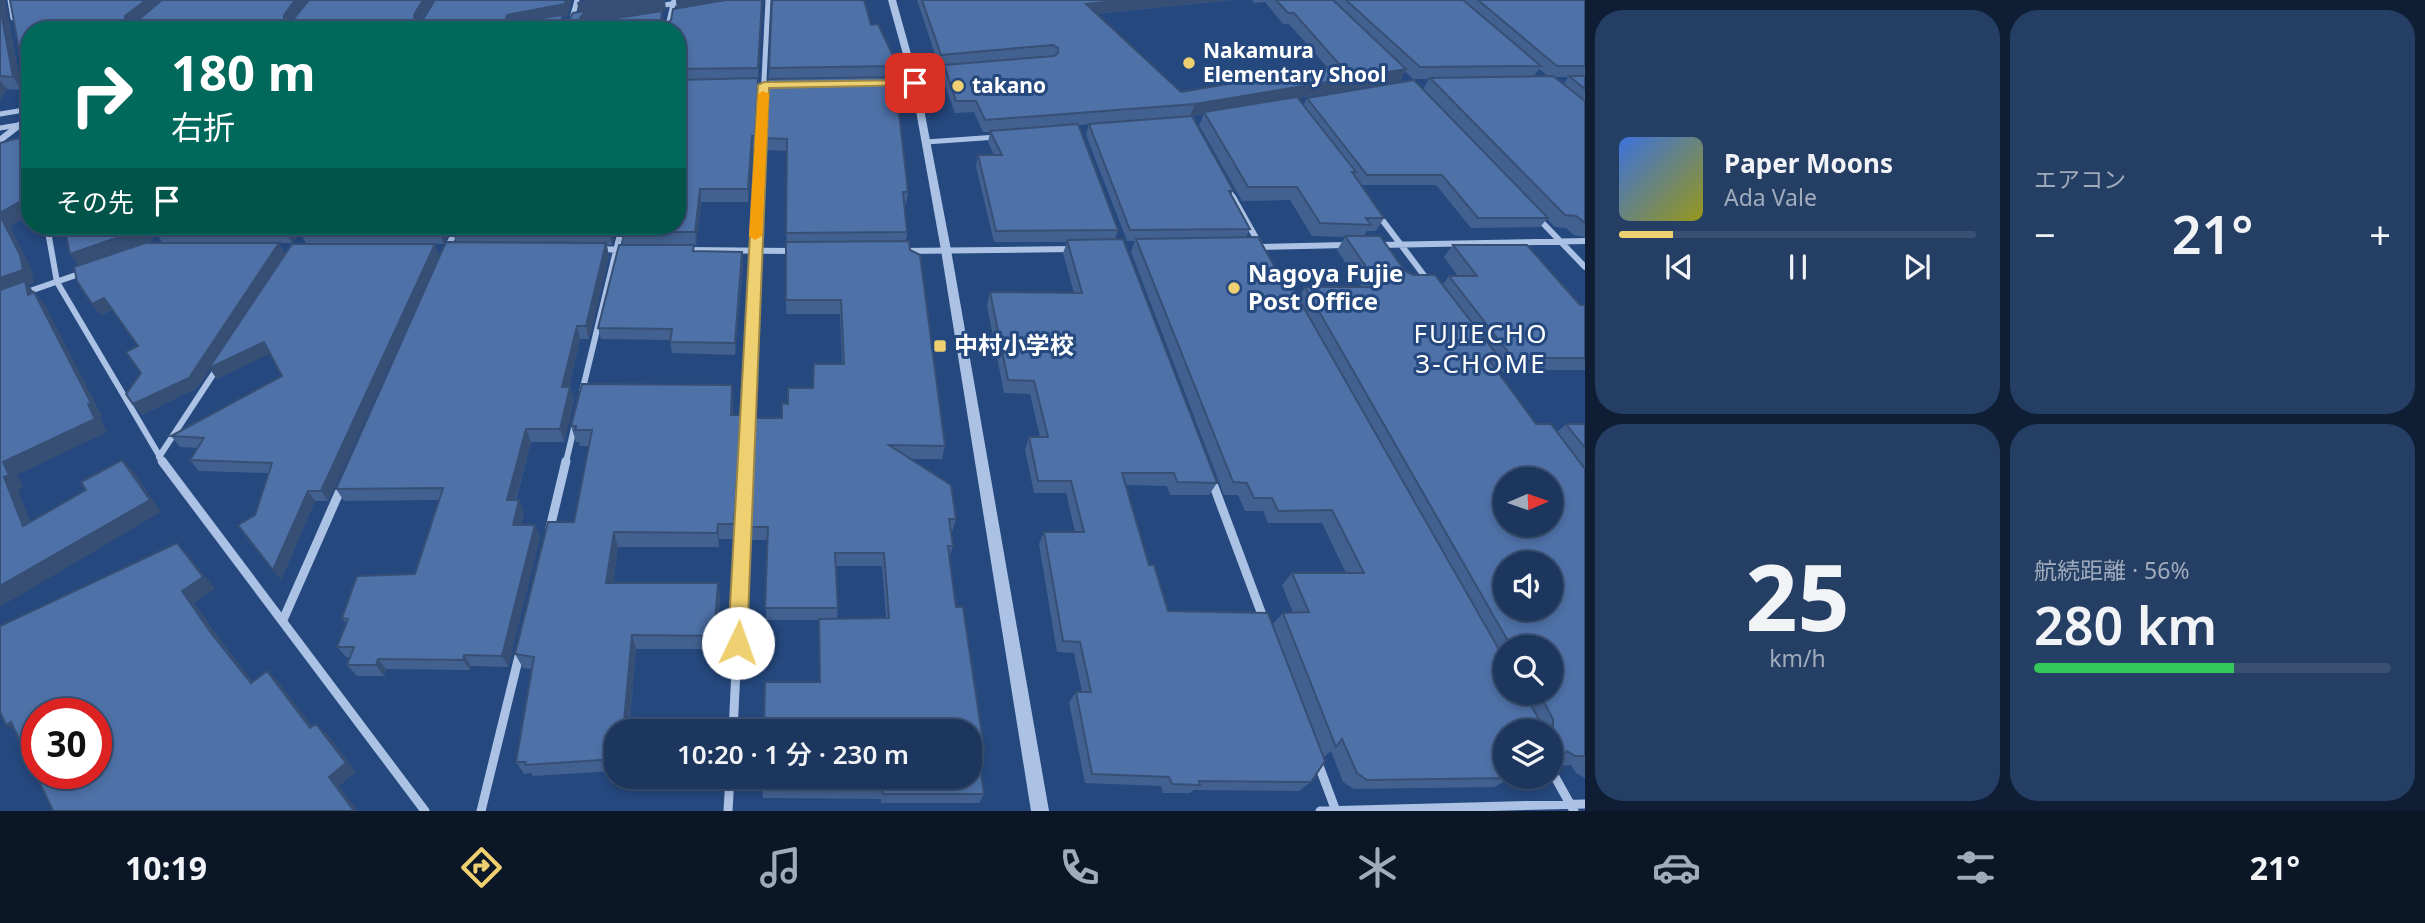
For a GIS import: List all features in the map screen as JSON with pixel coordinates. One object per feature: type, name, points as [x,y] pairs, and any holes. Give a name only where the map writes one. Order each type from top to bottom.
[{"type":"street","points":[[10,0],[15,27]]},
{"type":"street","points":[[572,20],[577,0]]},
{"type":"street","points":[[648,8],[695,0]]},
{"type":"street","points":[[734,719],[768,0]]},
{"type":"street","points":[[892,0],[914,79],[946,250],[1041,811]]},
{"type":"street","points":[[669,21],[673,2]]},
{"type":"street","points":[[659,18],[684,14]]},
{"type":"street","points":[[566,21],[585,18]]},
{"type":"street","points":[[874,83],[914,79],[951,71]]},
{"type":"street","points":[[751,85],[777,85]]},
{"type":"street","points":[[0,114],[21,109]]},
{"type":"street","points":[[0,128],[21,123]]},
{"type":"street","points":[[0,141],[21,126]]},
{"type":"street","points":[[926,142],[1010,136]]},
{"type":"street","points":[[1223,178],[1268,259]]},
{"type":"street","points":[[1373,209],[1433,288]]},
{"type":"street","points":[[1532,212],[1585,267]]},
{"type":"street","points":[[49,235],[57,282],[159,457],[425,811]]},
{"type":"street","points":[[442,261],[454,235]]},
{"type":"street","points":[[581,398],[620,235]]},
{"type":"street","points":[[1372,245],[1585,241]]},
{"type":"street","points":[[1247,247],[1358,245]]},
{"type":"street","points":[[892,251],[1085,248]]},
{"type":"street","points":[[433,249],[460,249]]},
{"type":"street","points":[[591,249],[631,250]]},
{"type":"street","points":[[672,250],[796,251]]},
{"type":"street","points":[[11,298],[93,269]]},
{"type":"street","points":[[159,457],[220,365]]},
{"type":"street","points":[[548,534],[578,411]]},
{"type":"street","points":[[1207,468],[1269,634]]},
{"type":"street","points":[[283,620],[346,479]]},
{"type":"street","points":[[481,811],[523,639]]},
{"type":"street","points":[[1312,748],[1336,811]]},
{"type":"street","points":[[728,811],[729,789]]},
{"type":"street","points":[[1562,789],[1572,808]]},
{"type":"street","points":[[1320,811],[1572,808],[1585,804]]},
{"type":"building","points":[[10,0],[146,0],[125,16],[125,20],[138,20],[162,0],[295,0],[284,15],[284,21],[21,21],[21,61]]},
{"type":"building","points":[[309,0],[423,0],[414,15],[415,21],[292,21]]},
{"type":"building","points":[[435,0],[566,0],[565,4],[507,15],[506,20],[422,21]]},
{"type":"building","points":[[656,0],[584,13],[580,18],[584,21],[568,21],[573,13]]},
{"type":"building","points":[[726,0],[762,0],[758,68],[686,69],[686,21],[670,21],[673,9]]},
{"type":"building","points":[[772,0],[864,0],[871,25],[878,24],[893,56],[894,66],[769,68]]},
{"type":"building","points":[[922,0],[1127,0],[1086,4],[1181,92],[1340,65],[1294,13],[1288,13],[1276,0],[1333,0],[1406,69],[1195,104],[985,120],[976,101],[956,101],[944,65],[1054,56],[1058,53],[1058,48],[1053,45],[941,55]]},
{"type":"building","points":[[1346,0],[1463,0],[1541,66],[1420,67]]},
{"type":"building","points":[[1478,0],[1585,0],[1585,66],[1557,66]]},
{"type":"building","points":[[0,6],[13,77],[0,76]]},
{"type":"building","points":[[662,11],[663,21],[599,21]]},
{"type":"building","points":[[562,15],[562,21],[523,21]]},
{"type":"building","points":[[1553,76],[1585,101],[1585,223],[1576,216],[1565,215],[1430,78]]},
{"type":"building","points":[[1569,76],[1585,76],[1585,89]]},
{"type":"building","points":[[895,77],[908,192],[903,192],[907,232],[786,233],[787,139],[765,138],[768,79]]},
{"type":"building","points":[[758,78],[755,136],[752,136],[748,189],[700,189],[695,232],[686,232],[686,80]]},
{"type":"building","points":[[1414,80],[1548,218],[1478,218],[1442,175],[1367,175],[1307,98]]},
{"type":"building","points":[[1297,97],[1356,172],[1352,172],[1384,218],[1366,218],[1371,225],[1320,223],[1297,187],[1248,187],[1204,112]]},
{"type":"building","points":[[1192,116],[1232,188],[1233,191],[1229,191],[1250,229],[1130,230],[1089,124]]},
{"type":"building","points":[[1078,124],[1118,230],[996,231],[978,155],[1002,155],[990,131]]},
{"type":"building","points":[[21,137],[21,201],[0,213],[0,143]]},
{"type":"building","points":[[0,215],[20,255],[23,270],[0,278]]},
{"type":"building","points":[[66,235],[125,235],[70,254]]},
{"type":"building","points":[[1345,236],[1380,236],[1405,271],[1413,275],[1435,275],[1501,360],[1489,360],[1536,424],[1551,424],[1585,469],[1585,756],[1575,756],[1567,751],[1563,755],[1563,719],[1553,719],[1545,705],[1563,705],[1563,635],[1505,635],[1497,621],[1563,621],[1563,551],[1493,551],[1493,615],[1305,287],[1380,287]]},
{"type":"building","points":[[1258,237],[1286,287],[1292,287],[1493,639],[1493,705],[1531,705],[1539,719],[1493,719],[1493,778],[1367,780],[1357,773],[1342,739],[1336,747],[1283,613],[1309,612],[1292,573],[1364,573],[1332,510],[1278,511],[1272,498],[1254,498],[1247,483],[1233,482],[1136,239]]},
{"type":"building","points":[[1123,239],[1217,483],[1177,482],[1174,473],[1122,473],[1149,565],[1154,565],[1168,611],[1268,613],[1325,761],[1311,782],[1199,781],[1200,785],[1172,784],[1169,777],[1092,774],[1076,692],[1091,692],[1080,642],[1063,641],[1044,532],[1084,532],[1071,481],[1038,481],[1029,437],[1048,437],[1034,381],[1008,380],[990,292],[1082,293],[1067,240]]},
{"type":"building","points":[[909,241],[910,250],[920,255],[945,446],[889,445],[951,485],[956,519],[949,519],[953,546],[948,546],[956,607],[963,607],[980,719],[764,719],[765,682],[820,682],[819,619],[889,618],[884,553],[835,553],[838,608],[765,608],[768,527],[748,527],[752,418],[782,418],[782,403],[788,404],[788,388],[813,388],[814,364],[844,364],[841,300],[786,300],[786,242]]},
{"type":"building","points":[[446,242],[606,243],[586,326],[577,326],[562,387],[570,387],[560,429],[526,429],[507,500],[519,500],[513,525],[535,525],[502,656],[464,655],[463,660],[378,659],[376,665],[347,665],[354,647],[337,647],[348,619],[342,618],[357,576],[415,574],[443,488],[336,489]]},
{"type":"building","points":[[145,243],[279,243],[189,378],[133,404],[126,394],[141,373],[126,352],[138,346],[104,298],[92,304],[77,281],[74,267]]},
{"type":"building","points":[[292,244],[435,244],[321,491],[308,491],[273,570],[238,525],[255,515],[272,463],[190,460],[204,438],[171,436],[282,376],[264,342],[209,368]]},
{"type":"building","points":[[619,245],[694,245],[693,251],[742,252],[735,343],[670,342],[672,329],[598,328]]},
{"type":"building","points":[[1453,245],[1527,245],[1580,305],[1585,305],[1585,358],[1515,361],[1449,276],[1477,276]]},
{"type":"building","points":[[25,281],[28,295],[34,292],[91,403],[88,404],[95,419],[3,462],[9,475],[4,477],[23,526],[86,490],[81,482],[122,460],[150,500],[0,586],[0,290]]},
{"type":"building","points":[[582,384],[732,385],[731,415],[741,415],[734,524],[718,524],[717,533],[614,532],[606,583],[718,583],[714,636],[632,635],[624,719],[604,719],[604,760],[525,765],[526,762],[516,762],[534,657],[515,654],[548,522],[574,522],[592,430],[575,430],[576,426],[571,426]]},
{"type":"building","points":[[1566,424],[1585,424],[1585,448]]},
{"type":"building","points":[[177,543],[203,577],[182,591],[251,683],[267,671],[310,728],[316,724],[346,763],[329,777],[354,811],[53,811],[43,789],[112,789],[112,698],[21,698],[21,743],[11,722],[6,725],[0,712],[0,626]]},
{"type":"building","points":[[982,780],[984,794],[883,794],[883,789],[982,789]]},
{"type":"slow traffic","points":[[755,236],[763,94]]},
{"type":"place","name":"Nakamura Elementary Shool","points":[[1189,63]]},
{"type":"place","name":"takano","points":[[958,86]]},
{"type":"place","name":"Nagoya Fujie Post Office","points":[[1234,288]]},
{"type":"place","name":"中村小学校","points":[[940,346]]},
{"type":"district","name":"FUJIECHO 3-CHOME","points":[[1481,349]]},
{"type":"route","points":[[738,643],[754,251],[764,85],[915,83]]}]
